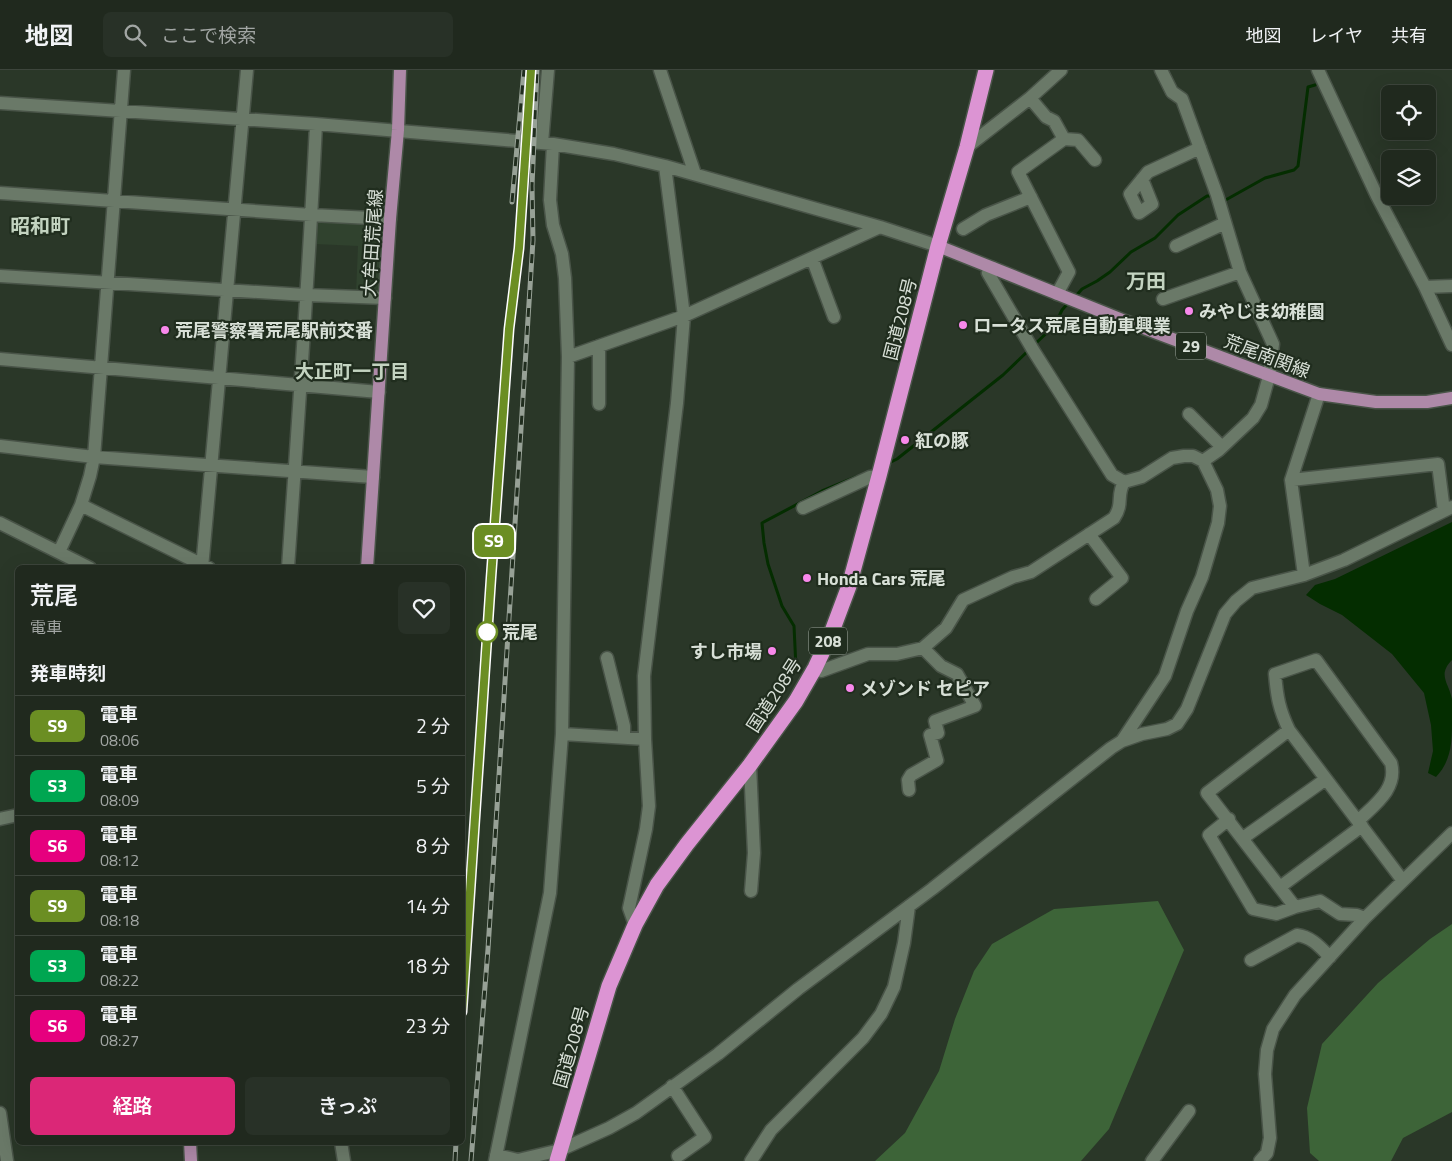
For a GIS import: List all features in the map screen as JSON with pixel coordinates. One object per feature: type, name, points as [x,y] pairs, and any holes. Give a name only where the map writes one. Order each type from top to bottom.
[{"type":"highway","name":"国道208号","points":[[559,1156],[609,986],[635,924],[658,885],[687,844],[750,765],[796,702],[831,634],[849,586],[986,70]]},
{"type":"main road","name":"大牟田荒尾線","points":[[368,565],[390,219],[398,130],[400,70]]},
{"type":"main road","name":"荒尾南関線","points":[[938,246],[1056,294],[1319,394],[1376,402],[1427,402],[1452,398]]},
{"type":"main road","points":[[190,1145],[191,1161]]},
{"type":"street","points":[[59,552],[81,505],[94,457],[124,70]]},
{"type":"street","points":[[205,565],[211,466],[247,70]]},
{"type":"street","points":[[548,70],[550,200],[552,225],[562,254],[565,278],[568,357],[562,734],[550,893],[496,1158],[518,1160],[559,1156],[636,1113],[718,1054],[798,989],[909,906],[1111,748],[1122,741],[1142,734],[1167,730],[1177,724],[1187,709],[1225,614],[1236,601],[1252,588],[1304,575],[1344,560],[1448,509],[1438,464],[1291,480]]},
{"type":"street","points":[[660,70],[695,174]]},
{"type":"street","points":[[967,147],[1030,98],[1061,70]]},
{"type":"street","points":[[1161,70],[1172,92],[1182,99],[1240,272],[1273,344],[1269,376],[1261,406],[1253,418],[1222,448],[1203,460]]},
{"type":"street","points":[[1318,70],[1377,196],[1425,287],[1452,345]]},
{"type":"street","points":[[1030,98],[1046,117],[1054,121],[1064,139]]},
{"type":"street","points":[[0,103],[316,124],[548,143],[614,154],[666,166],[880,227],[938,246]]},
{"type":"street","points":[[288,565],[312,215],[316,124]]},
{"type":"street","points":[[1056,294],[1069,272],[1018,172],[1064,139],[1078,140],[1095,160]]},
{"type":"street","points":[[1142,179],[1148,172],[1200,148]]},
{"type":"street","points":[[635,924],[629,908],[649,806],[644,676],[677,403],[684,316],[666,166]]},
{"type":"street","points":[[0,193],[390,219]]},
{"type":"street","points":[[963,229],[986,215],[1031,197]]},
{"type":"street","points":[[1176,246],[1225,223]]},
{"type":"street","points":[[568,357],[684,316],[880,227]]},
{"type":"street","points":[[812,258],[834,317]]},
{"type":"street","points":[[992,268],[988,273],[1033,350],[1112,475],[1124,482],[1142,477],[1172,458],[1193,456],[1203,460],[1217,490],[1220,506],[1213,542],[1165,676],[1122,741]]},
{"type":"street","points":[[1163,299],[1240,272]]},
{"type":"street","points":[[0,276],[306,295],[385,298]]},
{"type":"street","points":[[1425,287],[1452,286]]},
{"type":"street","points":[[598,346],[598,404]]},
{"type":"street","points":[[0,359],[379,392]]},
{"type":"street","points":[[1304,575],[1291,480],[1319,394]]},
{"type":"street","points":[[1189,414],[1222,448]]},
{"type":"street","points":[[0,446],[94,457],[373,477]]},
{"type":"street","points":[[803,508],[870,477],[879,476]]},
{"type":"street","points":[[815,668],[821,670],[868,654],[897,654],[923,648],[946,628],[963,600],[1013,577],[1031,572],[1114,518],[1119,510],[1121,502],[1120,490],[1124,482]]},
{"type":"street","points":[[81,505],[201,565]]},
{"type":"street","points":[[0,523],[84,565]]},
{"type":"street","points":[[1089,534],[1122,578],[1096,599]]},
{"type":"street","points":[[909,790],[908,780],[911,775],[938,760],[930,736],[938,733],[935,722],[975,706],[957,674],[941,666],[923,648]]},
{"type":"street","points":[[607,658],[624,726],[624,738]]},
{"type":"street","points":[[1280,887],[1360,824],[1382,797],[1392,780],[1391,764],[1316,660],[1275,674],[1277,698],[1281,712],[1289,730],[1360,824],[1403,881]]},
{"type":"street","points":[[1289,730],[1207,793],[1295,907]]},
{"type":"street","points":[[562,734],[645,739]]},
{"type":"street","points":[[750,765],[754,853],[751,891]]},
{"type":"street","points":[[1243,838],[1326,779]]},
{"type":"street","points":[[0,819],[15,816]]},
{"type":"street","points":[[1228,819],[1210,835],[1253,909],[1276,914],[1320,901],[1340,914],[1365,918]]},
{"type":"street","points":[[1260,1161],[1267,1152],[1270,1138],[1265,1074],[1267,1050],[1273,1029],[1295,995],[1365,918],[1452,833]]},
{"type":"street","points":[[750,1161],[772,1130],[863,1038],[881,1014],[894,987],[904,943],[909,906]]},
{"type":"street","points":[[1251,960],[1297,935],[1305,936],[1313,941],[1330,957]]},
{"type":"street","points":[[672,1086],[704,1137],[678,1156]]},
{"type":"street","points":[[1152,1161],[1189,1110]]},
{"type":"street","points":[[0,1113],[7,1161]]},
{"type":"street","points":[[341,1145],[344,1161]]},
{"type":"shaded area","points":[[316,219],[387,222],[382,294],[356,293],[358,246],[315,244]]},
{"type":"shaded area","points":[[1452,522],[1452,660],[1445,670],[1445,679],[1452,699],[1452,735],[1448,757],[1436,777],[1428,773],[1433,751],[1431,725],[1424,693],[1392,654],[1342,615],[1306,595],[1315,585],[1335,579]]},
{"type":"shaded area","points":[[1158,901],[1184,950],[1109,1129],[1081,1161],[875,1161],[905,1133],[939,1071],[955,1019],[974,971],[992,944],[1054,909]]},
{"type":"shaded area","points":[[1452,924],[1452,1112],[1403,1138],[1391,1161],[1319,1161],[1310,1153],[1307,1108],[1322,1044],[1378,983],[1430,939]]},
{"type":"waterway","points":[[1222,202],[1265,178],[1294,170],[1298,166],[1308,87],[1315,85]]},
{"type":"waterway","points":[[1074,298],[1082,289],[1110,272],[1131,252],[1155,238],[1178,215],[1207,196],[1213,198]]},
{"type":"waterway","points":[[1034,345],[1055,325],[1062,310],[1069,302]]},
{"type":"waterway","points":[[887,464],[897,459],[1003,375],[1030,349]]},
{"type":"waterway","points":[[778,682],[793,673],[796,668],[794,626],[782,606],[768,564],[762,523],[822,491],[856,477]]},
{"type":"railway","points":[[512,202],[524,70]]},
{"type":"railway","points":[[471,1161],[488,949],[533,240],[532,186],[537,70]]},
{"type":"railway","points":[[465,967],[509,329],[519,248],[528,110]]},
{"type":"railway","points":[[455,1161],[456,1145]]},
{"type":"train","name":"S9","points":[[465,960],[509,329],[519,248],[531,70]]},
{"type":"place","name":"みやじま幼稚園","points":[[1189,311]]},
{"type":"place","name":"ロータス荒尾自動車興業","points":[[963,325]]},
{"type":"place","name":"荒尾警察署荒尾駅前交番","points":[[165,330]]},
{"type":"place","name":"紅の豚","points":[[905,440]]},
{"type":"place","name":"Honda Cars 荒尾","points":[[807,578]]},
{"type":"place","name":"荒尾","points":[[487,632]]},
{"type":"place","name":"すし市場","points":[[772,651]]},
{"type":"place","name":"メゾンド セピア","points":[[850,688]]},
{"type":"district","name":"昭和町","points":[[40,225]]},
{"type":"district","name":"万田","points":[[1146,280]]},
{"type":"district","name":"大正町一丁目","points":[[352,370]]}]
